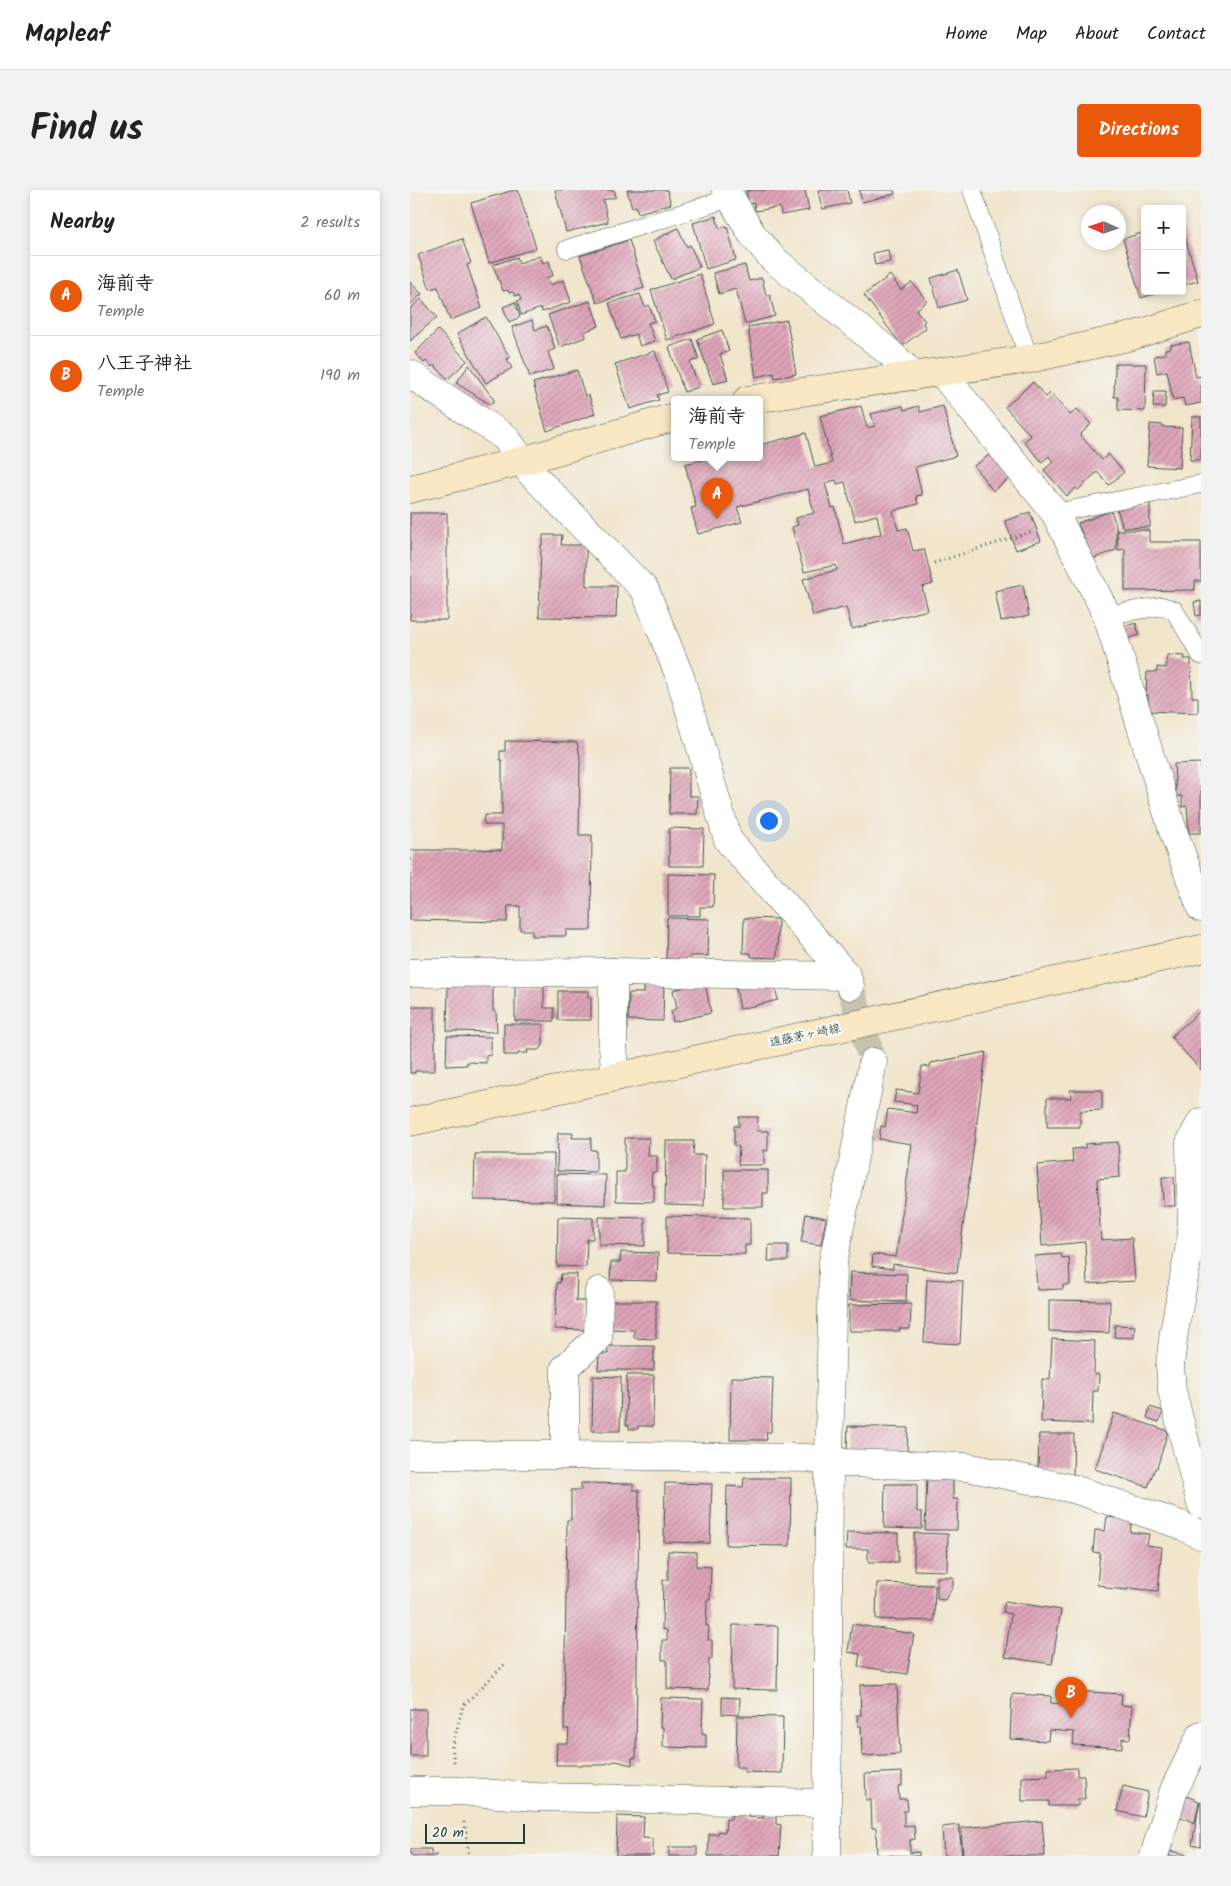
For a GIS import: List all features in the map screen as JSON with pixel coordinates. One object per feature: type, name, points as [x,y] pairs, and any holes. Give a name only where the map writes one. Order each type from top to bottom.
[{"type":"main road","points":[[763,398],[1029,360],[1132,336],[1201,314]]},
{"type":"main road","points":[[410,489],[671,418]]},
{"type":"main road","name":"遠藤茅ヶ崎線","points":[[410,1122],[1201,949]]},
{"type":"street","points":[[728,194],[752,234],[772,259],[882,347],[914,376]]},
{"type":"street","points":[[942,373],[1057,518],[1107,615],[1173,831],[1201,908]]},
{"type":"street","points":[[410,374],[506,437],[531,473],[645,590],[680,677],[728,840],[848,981],[613,972],[410,973]]},
{"type":"street","points":[[613,972],[613,1048],[616,1077]]},
{"type":"street","points":[[827,1856],[829,1461],[833,1262],[873,1062]]},
{"type":"street","points":[[1201,1122],[1190,1143],[1192,1234],[1170,1365],[1172,1391],[1201,1504]]},
{"type":"street","points":[[565,1454],[565,1368],[598,1338],[599,1290]]},
{"type":"street","points":[[410,1456],[565,1454],[807,1458],[845,1463],[968,1467],[1074,1489],[1178,1524],[1201,1535]]},
{"type":"street","points":[[1154,1856],[1174,1790],[1201,1735]]},
{"type":"street","points":[[410,1791],[460,1791],[532,1797],[826,1803]]},
{"type":"lane","points":[[972,190],[1029,360]]},
{"type":"lane","points":[[567,248],[728,194]]},
{"type":"lane","points":[[1057,518],[1201,484]]},
{"type":"lane","points":[[1107,615],[1162,606],[1174,610],[1201,655]]},
{"type":"path","points":[[934,563],[1057,518]]},
{"type":"path","points":[[470,1856],[452,1746],[463,1706],[507,1662]]},
{"type":"building","points":[[518,190],[536,248],[489,263],[471,203]]},
{"type":"building","points":[[555,190],[614,190],[616,197],[603,200],[608,222],[566,232]]},
{"type":"building","points":[[627,190],[667,190],[671,204],[638,213],[636,206],[632,207]]},
{"type":"building","points":[[805,190],[809,210],[781,215],[780,207],[755,211],[754,203],[749,204],[746,191]]},
{"type":"building","points":[[818,190],[847,190],[850,203],[822,209]]},
{"type":"building","points":[[859,190],[894,190],[895,194],[862,202]]},
{"type":"building","points":[[716,216],[719,228],[727,226],[736,260],[706,269],[693,223]]},
{"type":"building","points":[[678,228],[687,247],[690,245],[700,267],[671,279],[653,241]]},
{"type":"building","points":[[1141,233],[1141,295],[1151,295],[1141,298],[1126,249],[1126,238]]},
{"type":"building","points":[[462,239],[471,263],[467,265],[482,308],[450,320],[438,287],[430,289],[418,255]]},
{"type":"building","points":[[629,240],[644,288],[597,303],[580,256]]},
{"type":"building","points":[[1186,240],[1198,281],[1186,284]]},
{"type":"building","points":[[888,250],[890,262],[875,265],[873,253]]},
{"type":"building","points":[[540,256],[543,263],[549,261],[553,276],[547,277],[550,285],[564,280],[571,302],[542,312],[541,308],[521,315],[517,301],[521,300],[519,295],[515,296],[513,292],[509,293],[508,290],[503,291],[493,265],[517,257],[519,263]]},
{"type":"building","points":[[745,265],[749,281],[762,278],[766,295],[770,295],[775,316],[745,324],[736,289],[719,294],[713,273]]},
{"type":"building","points":[[958,270],[967,300],[939,308],[931,278]]},
{"type":"building","points":[[700,274],[715,324],[667,340],[651,290]]},
{"type":"building","points":[[890,275],[901,290],[912,282],[927,301],[916,310],[925,321],[923,323],[926,328],[902,346],[864,295]]},
{"type":"building","points":[[410,282],[422,294],[410,305]]},
{"type":"building","points":[[640,294],[645,307],[649,305],[655,321],[648,323],[655,341],[640,346],[636,334],[621,339],[609,303]]},
{"type":"building","points":[[421,299],[437,317],[410,341],[410,309]]},
{"type":"building","points":[[590,301],[599,326],[584,332],[586,337],[560,347],[548,315]]},
{"type":"building","points":[[515,302],[520,317],[509,322],[503,307]]},
{"type":"building","points":[[486,317],[510,358],[507,359],[512,368],[486,383],[457,334]]},
{"type":"building","points":[[532,320],[535,330],[547,326],[555,349],[548,352],[554,369],[530,377],[512,327]]},
{"type":"building","points":[[787,320],[796,374],[775,378],[774,373],[756,377],[748,327]]},
{"type":"building","points":[[438,330],[467,361],[448,379],[434,365],[432,367],[426,361],[424,363],[415,353]]},
{"type":"building","points":[[722,330],[729,351],[720,354],[728,380],[713,384],[697,339]]},
{"type":"building","points":[[692,339],[699,359],[690,362],[699,387],[684,392],[669,347]]},
{"type":"building","points":[[1189,342],[1196,377],[1201,376],[1201,403],[1185,406],[1183,398],[1173,400],[1167,371],[1157,373],[1154,356],[1165,354],[1165,349],[1171,348],[1170,345]]},
{"type":"building","points":[[655,351],[668,392],[657,395],[659,400],[630,409],[615,364]]},
{"type":"building","points":[[1115,364],[1146,364],[1145,411],[1118,410],[1118,397],[1114,397]]},
{"type":"building","points":[[469,365],[494,400],[491,405],[456,383]]},
{"type":"building","points":[[577,370],[585,396],[589,395],[595,414],[547,431],[533,383]]},
{"type":"building","points":[[1033,382],[1046,397],[1050,393],[1070,415],[1077,409],[1091,424],[1080,435],[1102,460],[1108,454],[1124,472],[1109,485],[1097,472],[1078,490],[1076,488],[1067,496],[1044,470],[1053,462],[1049,456],[1042,462],[1024,442],[1031,436],[1005,407]]},
{"type":"building","points":[[1154,391],[1166,391],[1165,407],[1153,407]]},
{"type":"building","points":[[861,406],[867,428],[875,426],[871,414],[903,406],[904,410],[919,406],[920,412],[943,406],[956,456],[915,467],[922,495],[916,496],[918,504],[893,511],[898,530],[907,528],[913,551],[924,549],[933,584],[922,587],[928,610],[852,629],[846,607],[813,616],[803,579],[837,570],[836,565],[804,572],[792,527],[798,525],[796,518],[814,513],[808,489],[737,507],[742,522],[698,534],[691,508],[696,507],[685,464],[698,461],[763,461],[763,444],[806,433],[815,467],[832,463],[820,416]],"holes":[[[836,480],[837,484],[845,482],[855,521],[877,515],[881,534],[844,544],[835,507],[832,508],[825,483]]]},
{"type":"building","points":[[1192,417],[1201,417],[1201,460],[1190,460]]},
{"type":"building","points":[[1150,424],[1182,428],[1180,468],[1147,466]]},
{"type":"building","points":[[992,453],[1010,478],[993,491],[974,466]]},
{"type":"building","points":[[1150,503],[1150,527],[1123,528],[1117,509]]},
{"type":"building","points":[[1111,511],[1116,525],[1116,550],[1092,559],[1078,523]]},
{"type":"building","points":[[1030,512],[1041,541],[1016,550],[1005,521]]},
{"type":"building","points":[[410,513],[447,513],[447,620],[410,620]]},
{"type":"building","points":[[1117,530],[1149,530],[1149,542],[1201,542],[1201,581],[1195,581],[1195,590],[1125,591],[1125,549],[1118,550]]},
{"type":"building","points":[[543,535],[562,535],[561,545],[586,545],[586,586],[617,586],[616,618],[539,617],[541,545],[543,544]]},
{"type":"building","points":[[1023,585],[1029,616],[1001,621],[995,591]]},
{"type":"building","points":[[1201,601],[1201,615],[1196,616],[1194,602]]},
{"type":"building","points":[[1136,623],[1139,635],[1126,639],[1122,627]]},
{"type":"building","points":[[1167,655],[1185,656],[1184,659],[1191,659],[1192,697],[1198,697],[1198,713],[1148,711],[1148,695],[1146,695],[1147,672],[1157,672],[1157,667],[1166,668]]},
{"type":"building","points":[[505,741],[577,742],[580,757],[579,835],[592,835],[591,930],[566,930],[566,936],[532,936],[532,930],[520,930],[520,906],[508,906],[507,922],[410,920],[410,850],[502,850],[502,825],[485,825],[483,820],[485,815],[502,815],[502,760],[500,760],[500,751],[505,751]]},
{"type":"building","points":[[1201,763],[1201,833],[1189,833],[1187,806],[1182,807],[1182,796],[1176,796],[1174,764]]},
{"type":"building","points":[[670,768],[689,768],[689,796],[698,796],[697,814],[669,814]]},
{"type":"building","points":[[669,828],[704,829],[703,866],[669,866]]},
{"type":"building","points":[[668,874],[714,875],[713,907],[700,907],[700,916],[668,916]]},
{"type":"building","points":[[667,918],[709,919],[708,956],[690,956],[690,962],[666,961]]},
{"type":"building","points":[[744,918],[778,919],[777,958],[751,957],[751,953],[743,953]]},
{"type":"building","points":[[644,983],[664,983],[663,1021],[628,1020],[629,993],[644,993]]},
{"type":"building","points":[[705,983],[711,1013],[673,1022],[671,1011],[677,1008],[673,990]]},
{"type":"building","points":[[774,983],[778,1000],[740,1009],[735,984]]},
{"type":"building","points":[[448,984],[493,985],[493,1011],[496,1011],[497,1032],[447,1031]]},
{"type":"building","points":[[515,985],[544,985],[544,1008],[554,1008],[554,1021],[515,1021]]},
{"type":"building","points":[[558,991],[588,991],[588,997],[591,997],[591,1020],[558,1020]]},
{"type":"building","points":[[410,1007],[435,1007],[435,1071],[415,1071],[415,1073],[410,1073]]},
{"type":"building","points":[[1201,1012],[1201,1070],[1171,1037]]},
{"type":"building","points":[[504,1024],[543,1024],[543,1046],[538,1050],[527,1050],[528,1053],[504,1055]]},
{"type":"building","points":[[447,1036],[491,1037],[491,1056],[486,1055],[486,1063],[467,1062],[467,1065],[446,1066]]},
{"type":"building","points":[[986,1052],[957,1273],[893,1264],[893,1269],[872,1266],[873,1254],[896,1257],[912,1144],[879,1139],[881,1126],[885,1127],[888,1109],[916,1113],[917,1105],[894,1102],[896,1090],[918,1093],[922,1066],[930,1067],[931,1063]]},
{"type":"building","points":[[1070,1090],[1102,1090],[1102,1110],[1080,1111],[1080,1127],[1047,1127],[1047,1098],[1071,1098]]},
{"type":"building","points":[[739,1117],[758,1117],[757,1131],[768,1131],[768,1151],[764,1150],[764,1165],[738,1165],[739,1147],[734,1146],[734,1126],[739,1126]]},
{"type":"building","points":[[558,1133],[573,1133],[572,1138],[591,1138],[591,1150],[596,1150],[596,1172],[557,1171]]},
{"type":"building","points":[[625,1138],[649,1138],[648,1156],[657,1156],[657,1172],[652,1172],[651,1185],[654,1185],[654,1202],[616,1201],[616,1172],[625,1172]]},
{"type":"building","points":[[666,1141],[694,1141],[693,1155],[705,1155],[704,1206],[665,1205]]},
{"type":"building","points":[[1118,1142],[1120,1177],[1097,1179],[1101,1240],[1132,1238],[1135,1281],[1087,1284],[1085,1242],[1042,1246],[1037,1165],[1073,1162],[1072,1149],[1085,1148],[1085,1144]]},
{"type":"building","points":[[475,1154],[554,1154],[554,1201],[474,1200]]},
{"type":"building","points":[[724,1170],[768,1170],[768,1193],[763,1193],[763,1207],[724,1207]]},
{"type":"building","points":[[557,1174],[606,1175],[605,1205],[557,1203]]},
{"type":"building","points":[[1162,1177],[1174,1177],[1175,1206],[1163,1206]]},
{"type":"building","points":[[806,1214],[826,1218],[821,1245],[801,1242]]},
{"type":"building","points":[[667,1216],[750,1218],[750,1245],[745,1245],[745,1254],[667,1253]]},
{"type":"building","points":[[558,1217],[593,1218],[593,1239],[587,1239],[586,1267],[557,1266]]},
{"type":"building","points":[[599,1217],[645,1218],[645,1246],[599,1245]]},
{"type":"building","points":[[769,1245],[788,1245],[788,1261],[768,1261]]},
{"type":"building","points":[[621,1252],[658,1253],[657,1281],[610,1280],[611,1262],[620,1262]]},
{"type":"building","points":[[1061,1254],[1062,1258],[1069,1257],[1070,1285],[1063,1285],[1063,1289],[1037,1290],[1035,1256]]},
{"type":"building","points":[[850,1272],[907,1274],[906,1302],[849,1300]]},
{"type":"building","points":[[561,1274],[577,1274],[576,1301],[585,1301],[585,1330],[555,1329],[557,1282],[560,1283]]},
{"type":"building","points":[[927,1279],[963,1281],[960,1344],[924,1342]]},
{"type":"building","points":[[1049,1300],[1110,1301],[1109,1333],[1049,1331]]},
{"type":"building","points":[[611,1301],[656,1301],[656,1339],[634,1338],[634,1330],[611,1329]]},
{"type":"building","points":[[911,1304],[910,1329],[899,1329],[900,1331],[849,1331],[849,1305]]},
{"type":"building","points":[[1115,1325],[1135,1326],[1134,1338],[1114,1337]]},
{"type":"building","points":[[1052,1339],[1095,1341],[1094,1374],[1099,1374],[1098,1391],[1093,1391],[1092,1424],[1041,1422],[1042,1379],[1050,1380]]},
{"type":"building","points":[[607,1346],[654,1346],[654,1370],[598,1370],[599,1354],[608,1354]]},
{"type":"building","points":[[627,1375],[654,1375],[653,1426],[638,1426],[638,1429],[629,1429],[629,1425],[626,1425]]},
{"type":"building","points":[[593,1376],[621,1377],[620,1431],[592,1431]]},
{"type":"building","points":[[731,1377],[773,1378],[771,1432],[766,1432],[767,1440],[730,1440]]},
{"type":"building","points":[[1150,1407],[1163,1411],[1159,1422],[1147,1418]]},
{"type":"building","points":[[1114,1413],[1168,1431],[1157,1468],[1155,1468],[1148,1487],[1095,1469]]},
{"type":"building","points":[[848,1426],[908,1428],[907,1452],[847,1450]]},
{"type":"building","points":[[1039,1434],[1074,1434],[1073,1475],[1038,1469]]},
{"type":"building","points":[[927,1476],[940,1476],[941,1480],[953,1480],[953,1499],[958,1499],[957,1530],[925,1530]]},
{"type":"building","points":[[744,1478],[791,1478],[790,1546],[726,1545],[727,1486],[743,1487]]},
{"type":"building","points":[[581,1483],[633,1484],[633,1490],[639,1490],[636,1758],[632,1758],[632,1765],[616,1761],[600,1765],[556,1765],[557,1743],[568,1743],[569,1729],[564,1729],[567,1520],[571,1520],[571,1490],[581,1490]]},
{"type":"building","points":[[665,1483],[712,1484],[710,1543],[664,1542]]},
{"type":"building","points":[[885,1484],[917,1484],[917,1512],[922,1512],[922,1529],[884,1528]]},
{"type":"building","points":[[1107,1517],[1132,1520],[1130,1532],[1149,1534],[1147,1545],[1162,1547],[1158,1591],[1106,1588],[1106,1586],[1097,1585],[1100,1553],[1093,1552],[1095,1530],[1105,1531]]},
{"type":"building","points":[[847,1532],[898,1533],[898,1562],[868,1562],[868,1549],[846,1549]]},
{"type":"building","points":[[914,1533],[948,1534],[947,1571],[914,1570]]},
{"type":"building","points":[[668,1551],[696,1552],[696,1566],[711,1567],[710,1600],[707,1600],[706,1626],[709,1626],[708,1640],[712,1640],[712,1659],[709,1659],[708,1690],[667,1689],[667,1660],[662,1660],[662,1640],[667,1640],[667,1630],[662,1629],[663,1580],[668,1580]]},
{"type":"building","points":[[937,1577],[953,1577],[953,1586],[945,1600],[937,1599]]},
{"type":"building","points":[[877,1583],[935,1585],[934,1621],[876,1619]]},
{"type":"building","points":[[1005,1601],[1061,1610],[1052,1664],[1005,1657],[1011,1614],[1003,1612]]},
{"type":"building","points":[[852,1624],[914,1634],[907,1674],[858,1666],[860,1654],[848,1652]]},
{"type":"building","points":[[733,1625],[778,1626],[777,1690],[732,1689]]},
{"type":"building","points":[[897,1684],[900,1754],[862,1756],[861,1726],[858,1726],[857,1715],[861,1715],[860,1685]]},
{"type":"building","points":[[1074,1691],[1122,1694],[1121,1705],[1132,1706],[1130,1739],[1122,1738],[1122,1748],[1073,1745],[1074,1732],[1049,1730],[1048,1741],[1010,1739],[1012,1694],[1051,1696],[1051,1703],[1074,1705]]},
{"type":"building","points":[[722,1697],[740,1698],[739,1715],[722,1714]]},
{"type":"building","points":[[661,1698],[703,1699],[702,1733],[706,1734],[706,1748],[663,1747],[663,1727],[660,1727]]},
{"type":"building","points":[[410,1709],[426,1709],[426,1756],[410,1756]]},
{"type":"building","points":[[737,1716],[783,1717],[782,1773],[745,1772],[745,1767],[736,1767]]},
{"type":"building","points":[[1077,1768],[1077,1776],[1084,1776],[1085,1799],[1078,1799],[1078,1806],[1049,1806],[1049,1801],[1022,1801],[1022,1777],[1048,1776],[1048,1769]]},
{"type":"building","points":[[902,1772],[902,1786],[898,1786],[899,1799],[907,1799],[908,1811],[904,1811],[904,1826],[914,1825],[915,1839],[910,1840],[910,1853],[919,1852],[919,1856],[877,1855],[876,1828],[872,1828],[871,1800],[866,1800],[865,1774]]},
{"type":"building","points":[[1123,1786],[1148,1792],[1143,1817],[1117,1811]]},
{"type":"building","points":[[1186,1796],[1199,1801],[1195,1823],[1179,1816]]},
{"type":"building","points":[[1201,1801],[1201,1847],[1192,1845]]},
{"type":"building","points":[[732,1813],[748,1814],[747,1817],[763,1818],[763,1814],[776,1815],[776,1824],[781,1825],[779,1856],[708,1856],[709,1834],[718,1834],[718,1831],[725,1832],[726,1819],[731,1819]]},
{"type":"building","points":[[617,1816],[644,1817],[643,1838],[653,1839],[653,1856],[616,1856]]},
{"type":"building","points":[[1042,1821],[1045,1856],[963,1856],[961,1828]]},
{"type":"building","points":[[959,1825],[962,1856],[944,1856],[942,1827]]},
{"type":"building","points":[[669,1847],[697,1847],[697,1856],[669,1856]]},
{"type":"building","points":[[410,1849],[431,1849],[431,1854],[436,1853],[436,1856],[410,1856]]},
{"type":"building","points":[[1170,1851],[1189,1855],[1189,1856],[1169,1856]]},
{"type":"tunnel","points":[[850,986],[873,1062]]},
{"type":"place","name":"海前寺","points":[[717,519]]},
{"type":"place","name":"八王子神社","points":[[1071,1718]]}]
